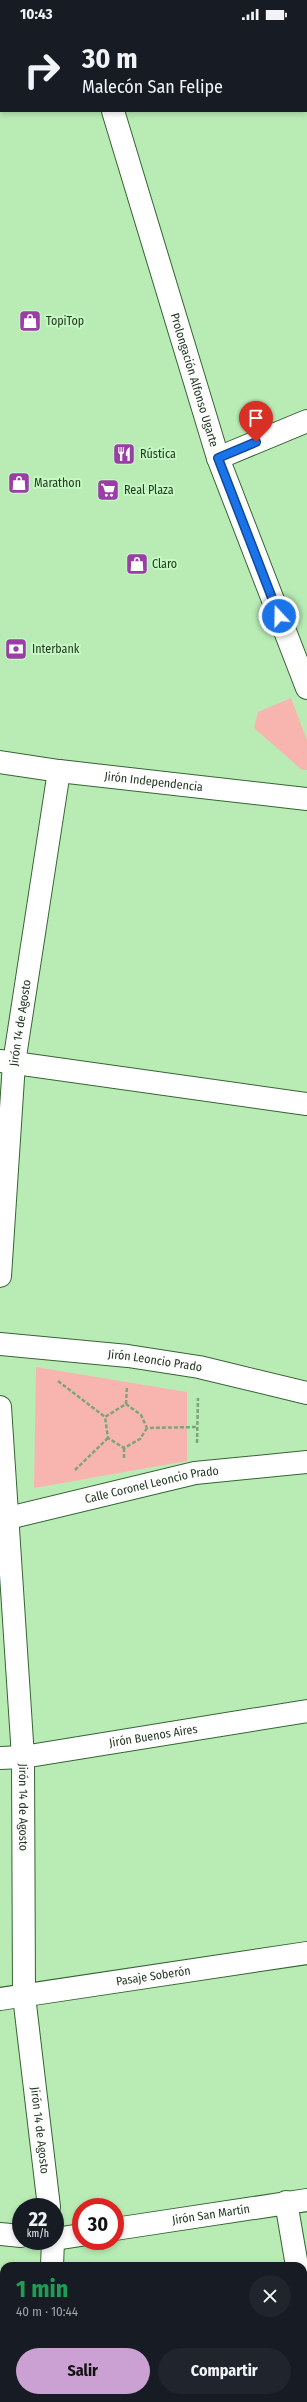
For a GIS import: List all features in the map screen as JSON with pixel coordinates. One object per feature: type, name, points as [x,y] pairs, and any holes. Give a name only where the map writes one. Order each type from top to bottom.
[{"type":"street","name":"Prolongación Alfonso Ugarte","points":[[113,112],[218,458],[307,688]]},
{"type":"street","points":[[218,458],[307,421]]},
{"type":"street","name":"Jirón Independencia","points":[[0,762],[59,771],[307,799]]},
{"type":"street","name":"Jirón 14 de Agosto","points":[[0,1276],[7,1062],[59,771]]},
{"type":"street","points":[[7,1062],[307,1104]]},
{"type":"street","name":"Jirón Leoncio Prado","points":[[0,1344],[128,1356],[199,1367],[307,1393]]},
{"type":"street","name":"Jirón 14 de Agosto","points":[[0,1408],[4,1520],[23,1757],[24,1996],[48,2198]]},
{"type":"street","name":"Calle Coronel Leoncio Prado","points":[[4,1520],[195,1473],[307,1462]]},
{"type":"street","name":"Jirón Buenos Aires","points":[[0,1758],[23,1757],[307,1711]]},
{"type":"street","name":"Pasaje Soberón","points":[[0,1999],[307,1953]]},
{"type":"street","name":"Jirón San Martín","points":[[124,2228],[307,2200]]},
{"type":"street","points":[[286,2202],[296,2262]]},
{"type":"street","points":[[0,2234],[12,2235]]},
{"type":"street","points":[[52,2262],[53,2250]]},
{"type":"path","points":[[195,1473],[199,1367]]},
{"type":"path","points":[[126,1404],[141,1415],[147,1428],[140,1439],[124,1448],[108,1438],[105,1418],[126,1404]]},
{"type":"path","points":[[147,1428],[197,1427]]},
{"type":"shaded area","points":[[291,698],[307,740],[307,770],[302,770],[254,728],[258,712]]},
{"type":"shaded area","points":[[36,1367],[187,1392],[187,1461],[34,1488]]},
{"type":"place","name":"TopiTop","points":[[30,321]]},
{"type":"place","name":"Rústica","points":[[124,454]]},
{"type":"place","name":"Marathon","points":[[19,483]]},
{"type":"place","name":"Real Plaza","points":[[108,490]]},
{"type":"place","name":"Claro","points":[[137,564]]},
{"type":"place","name":"Interbank","points":[[16,649]]},
{"type":"route","points":[[256,442],[218,458],[279,616]]}]
